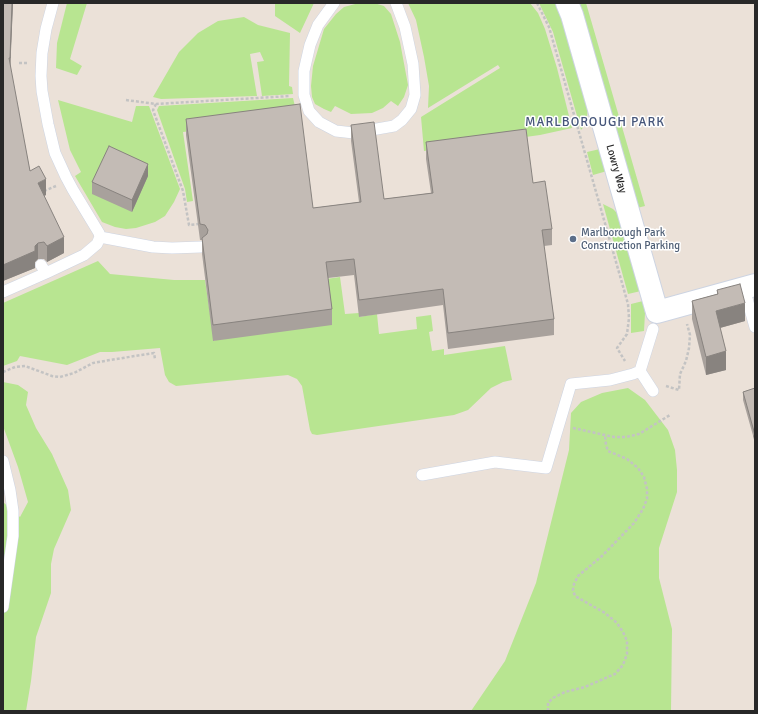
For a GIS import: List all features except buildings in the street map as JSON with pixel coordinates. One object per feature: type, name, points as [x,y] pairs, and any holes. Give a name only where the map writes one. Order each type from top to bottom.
[{"type":"street","name":"Lowry Way","points":[[566,3],[572,15],[655,321]]},
{"type":"street","points":[[655,321],[749,286]]},
{"type":"lane","points":[[3,292],[44,269],[84,255],[97,244],[100,237],[66,177],[55,153],[48,124],[41,76],[42,53],[46,28],[53,3]]},
{"type":"lane","points":[[334,3],[318,25],[310,45],[304,70],[304,95],[309,111],[319,122],[336,131],[354,133],[394,126],[402,120],[410,109],[415,95],[412,57],[406,27],[396,3]]},
{"type":"lane","points":[[100,237],[153,247],[201,247]]},
{"type":"lane","points":[[749,286],[755,327]]},
{"type":"lane","points":[[653,391],[640,371],[655,321]]},
{"type":"lane","points":[[422,475],[495,462],[546,468],[572,384],[610,380],[640,371]]},
{"type":"lane","points":[[3,461],[13,511],[13,536],[3,607]]},
{"type":"path","points":[[537,3],[549,27],[628,304],[629,318],[627,334]]},
{"type":"path","points":[[126,100],[156,104],[304,95]]},
{"type":"path","points":[[156,104],[153,110],[184,191],[189,225],[198,224]]},
{"type":"path","points":[[3,372],[15,367],[25,366],[52,376],[60,376],[74,372],[93,363],[154,353],[155,359]]},
{"type":"path","points":[[559,425],[614,437],[626,437],[639,434],[670,414]]},
{"type":"path","points":[[548,711],[548,703],[553,698],[565,692],[585,687],[615,674],[624,665],[627,654],[627,641],[617,623],[605,613],[575,596],[573,590],[578,576],[602,556],[634,523],[644,509],[647,498],[647,489],[644,477],[638,468],[627,459],[608,451],[605,435]]},
{"type":"green space","points":[[67,3],[87,3],[70,59],[82,66],[77,75],[56,68],[57,43]]},
{"type":"green space","points":[[275,3],[314,3],[300,33],[275,16]]},
{"type":"green space","points":[[359,3],[374,3],[384,6],[391,14],[400,42],[408,85],[404,97],[398,106],[391,101],[383,108],[372,113],[351,114],[335,106],[331,112],[324,109],[315,104],[312,97],[311,86],[313,66],[324,29],[336,14],[344,7]]},
{"type":"green space","points":[[408,3],[530,3],[538,13],[545,29],[557,68],[572,128],[540,135],[424,151],[421,117],[500,68],[498,65],[428,108],[429,86],[424,57],[416,20]]},
{"type":"green space","points":[[539,3],[555,3],[561,14],[588,109],[586,124],[581,130],[553,32]]},
{"type":"green space","points":[[586,3],[645,206],[637,208],[577,5]]},
{"type":"green space","points":[[244,17],[258,25],[290,33],[289,86],[292,87],[293,94],[262,96],[257,62],[264,61],[260,52],[250,54],[257,96],[161,99],[153,97],[179,52],[198,33],[218,21]]},
{"type":"green space","points":[[293,98],[298,119],[183,132],[193,201],[187,202],[185,189],[157,110],[159,106]]},
{"type":"green space","points":[[58,100],[132,122],[136,106],[149,106],[180,189],[165,216],[155,222],[136,228],[126,229],[102,222],[75,176],[81,172],[70,150]]},
{"type":"green space","points":[[600,149],[607,171],[593,175],[587,152]]},
{"type":"green space","points":[[603,204],[613,209],[617,213],[621,222],[641,291],[628,294]]},
{"type":"green space","points":[[98,261],[110,274],[174,280],[205,280],[214,341],[326,279],[340,277],[345,314],[359,313],[359,317],[377,314],[379,334],[417,329],[416,317],[431,315],[433,331],[429,332],[432,351],[444,349],[444,355],[505,346],[512,380],[503,382],[491,388],[468,410],[454,415],[317,435],[312,434],[310,430],[302,386],[297,379],[288,375],[176,386],[169,382],[165,375],[160,348],[100,352],[67,365],[20,356],[17,361],[3,366],[3,303]]},
{"type":"green space","points":[[643,301],[645,313],[644,331],[631,333],[631,304]]},
{"type":"green space","points":[[3,382],[18,385],[28,392],[26,405],[36,428],[52,454],[68,490],[71,510],[54,549],[51,564],[51,593],[36,637],[26,711],[3,711],[3,502],[20,517],[28,502],[18,467],[3,426]]},
{"type":"green space","points":[[628,388],[645,400],[668,430],[675,450],[677,492],[659,548],[659,578],[672,629],[671,711],[471,711],[505,661],[536,583],[569,450],[571,413],[581,402],[602,393]]},
{"type":"place","name":"Marlborough Park Construction Parking","points":[[573,239]]},
{"type":"district","name":"MARLBOROUGH PARK","points":[[595,123]]}]
